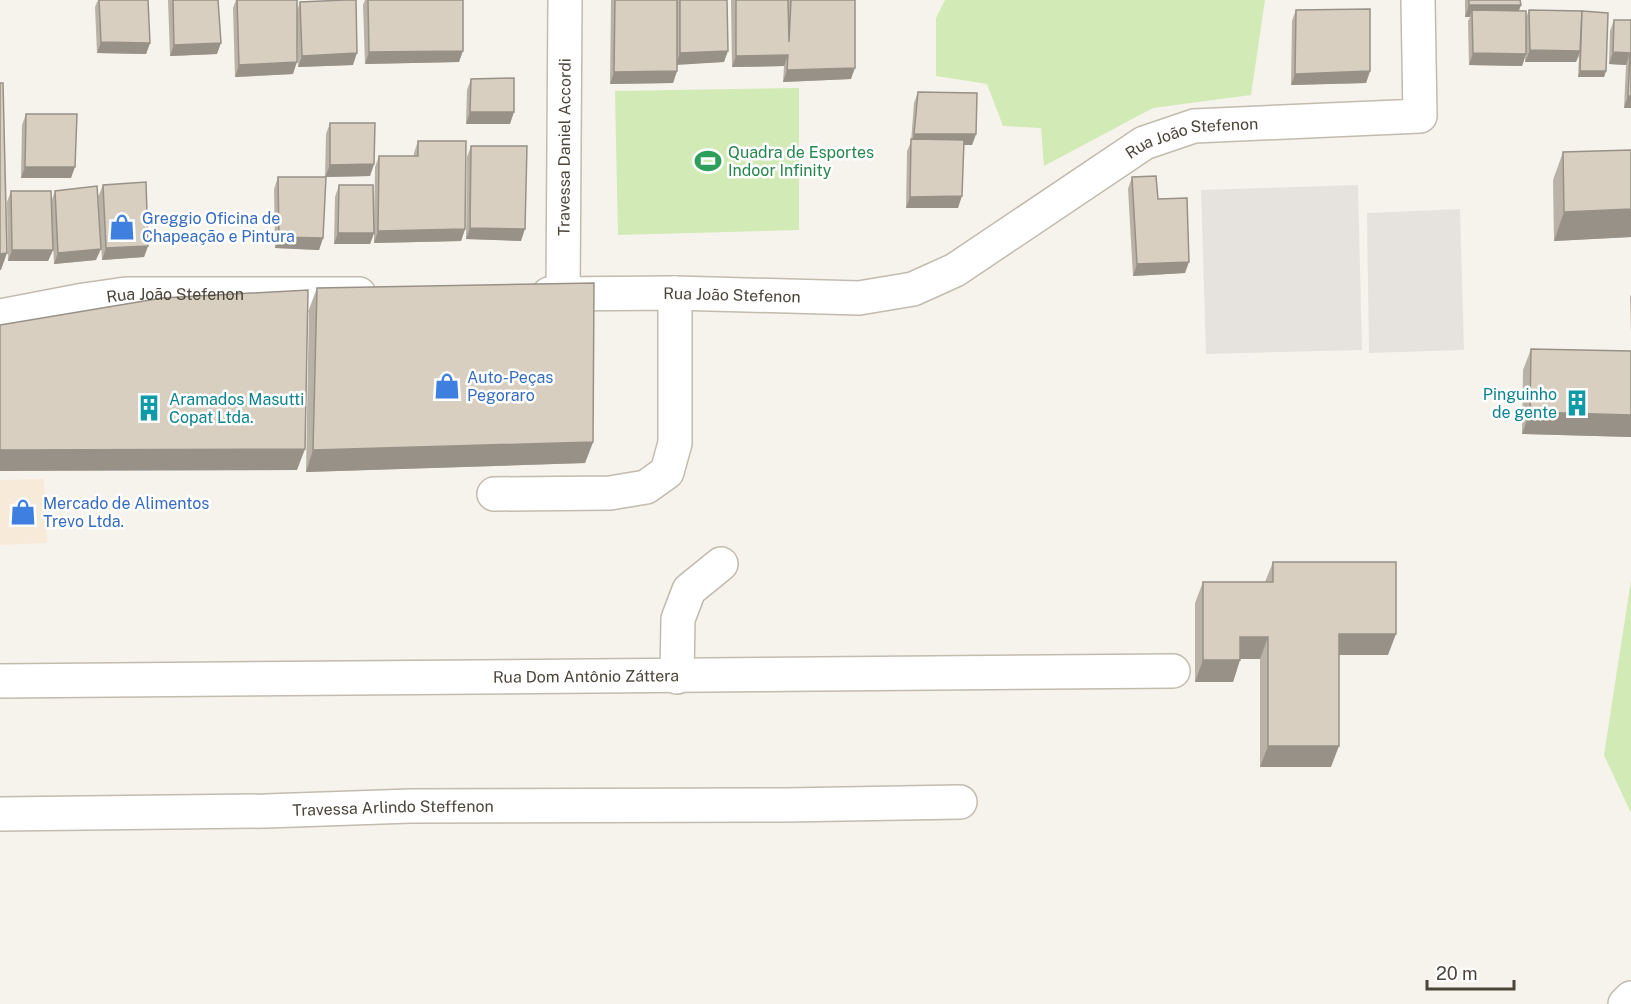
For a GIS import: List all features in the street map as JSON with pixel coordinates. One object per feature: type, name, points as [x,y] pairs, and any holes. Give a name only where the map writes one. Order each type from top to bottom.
[{"type":"street","name":"Travessa Daniel Accordi","points":[[563,294],[565,0]]},
{"type":"street","name":"Rua João Stefenon","points":[[516,294],[675,293],[859,298],[913,289],[955,270],[1144,143],[1194,126],[1420,116],[1418,0]]},
{"type":"street","points":[[494,494],[610,493],[646,487],[667,472],[675,443],[675,293]]},
{"type":"street","name":"Rua João Stefenon","points":[[0,316],[126,294],[386,294]]},
{"type":"street","points":[[677,677],[678,619],[689,590],[721,564]]},
{"type":"street","name":"Rua Dom Antônio Záttera","points":[[0,681],[1173,671]]},
{"type":"street","name":"Travessa Arlindo Steffenon","points":[[0,814],[266,811],[434,806],[960,802]]},
{"type":"street","points":[[1625,1004],[1631,998]]},
{"type":"shaded area","points":[[1358,185],[1362,350],[1206,354],[1201,190]]},
{"type":"shaded area","points":[[1460,209],[1464,350],[1369,353],[1367,213]]},
{"type":"shaded area","name":"Mercado de Alimentos Trevo Ltda.","points":[[44,479],[47,543],[0,545],[0,480]]},
{"type":"green space","points":[[945,0],[1265,0],[1251,95],[1153,108],[1044,166],[1041,128],[1003,126],[987,84],[936,76],[936,18]]},
{"type":"green space","name":"Quadra de Esportes Indoor Infinity","points":[[799,88],[799,230],[618,235],[615,91]]},
{"type":"green space","points":[[1631,580],[1631,813],[1604,755]]},
{"type":"building","points":[[99,0],[148,0],[150,43],[101,42]]},
{"type":"building","points":[[173,0],[218,0],[221,43],[174,45]]},
{"type":"building","points":[[237,0],[297,0],[297,62],[239,65]]},
{"type":"building","points":[[356,0],[357,53],[302,56],[300,2]]},
{"type":"building","points":[[368,0],[463,0],[463,51],[369,52]]},
{"type":"building","points":[[615,0],[677,0],[677,71],[614,72]]},
{"type":"building","points":[[680,0],[727,0],[728,51],[680,53]]},
{"type":"building","points":[[736,0],[788,0],[789,42],[791,0],[855,0],[855,68],[787,70],[788,55],[736,56]]},
{"type":"building","points":[[1469,0],[1520,0],[1521,5],[1469,5]]},
{"type":"building","points":[[1370,9],[1370,71],[1295,74],[1296,10]]},
{"type":"building","points":[[1472,10],[1526,11],[1526,54],[1473,53]]},
{"type":"building","points":[[1529,10],[1582,11],[1580,51],[1530,50]]},
{"type":"building","points":[[1582,11],[1608,13],[1606,71],[1580,71]]},
{"type":"building","points":[[1614,20],[1631,20],[1631,96],[1628,96],[1630,53],[1613,52]]},
{"type":"building","points":[[514,78],[514,112],[470,112],[471,79]]},
{"type":"building","points":[[0,83],[3,83],[7,253],[0,254]]},
{"type":"building","points":[[918,92],[977,93],[976,134],[914,134]]},
{"type":"building","points":[[26,114],[77,114],[75,167],[25,167]]},
{"type":"building","points":[[330,123],[375,123],[374,164],[330,165]]},
{"type":"building","points":[[911,139],[964,140],[962,196],[910,197]]},
{"type":"building","points":[[418,141],[466,141],[465,229],[378,231],[379,156],[418,156]]},
{"type":"building","points":[[471,146],[527,146],[525,229],[470,228]]},
{"type":"building","points":[[1631,150],[1631,209],[1564,212],[1563,152]]},
{"type":"building","points":[[1156,176],[1158,199],[1187,198],[1189,262],[1137,264],[1132,177]]},
{"type":"building","points":[[278,177],[326,177],[323,238],[279,237]]},
{"type":"building","name":"Greggio Oficina de Chapeação e Pintura","points":[[146,182],[148,246],[106,248],[103,185]]},
{"type":"building","points":[[339,185],[373,185],[374,233],[338,233]]},
{"type":"building","points":[[97,186],[101,249],[58,253],[55,191]]},
{"type":"building","points":[[11,191],[51,191],[53,250],[12,250]]},
{"type":"building","name":"Auto-Peças Pegoraro","points":[[594,283],[593,442],[313,450],[317,288]]},
{"type":"building","name":"Aramados Masutti Copat Ltda.","points":[[308,290],[305,449],[0,450],[0,325],[162,298]]},
{"type":"building","name":"Pinguinho de gente","points":[[1531,349],[1631,351],[1631,415],[1530,412]]},
{"type":"building","points":[[1273,562],[1396,562],[1396,634],[1339,634],[1339,746],[1268,746],[1268,637],[1240,637],[1240,660],[1203,660],[1203,582],[1273,582]]},
{"type":"place","name":"Quadra de Esportes Indoor Infinity","points":[[708,161]]},
{"type":"place","name":"Greggio Oficina de Chapeação e Pintura","points":[[122,227]]},
{"type":"place","name":"Auto-Peças Pegoraro","points":[[447,386]]},
{"type":"place","name":"Pinguinho de gente","points":[[1577,403]]},
{"type":"place","name":"Aramados Masutti Copat Ltda.","points":[[149,408]]},
{"type":"place","name":"Mercado de Alimentos Trevo Ltda.","points":[[23,512]]}]
